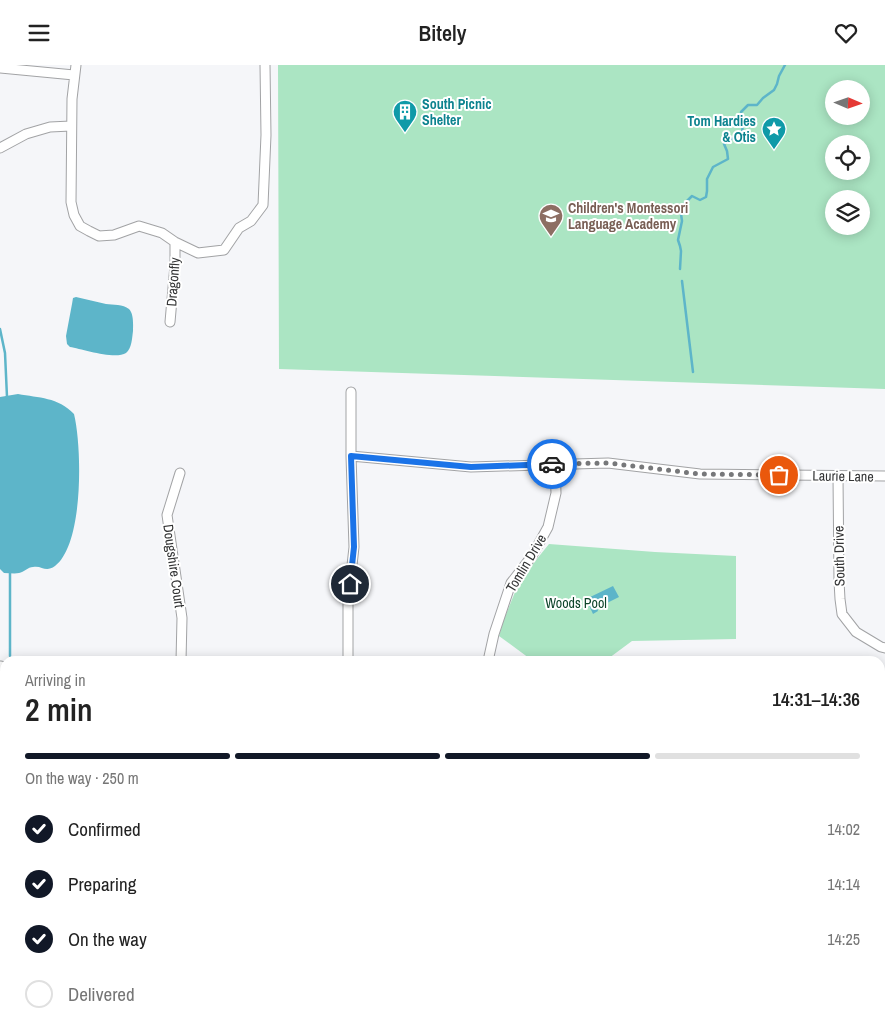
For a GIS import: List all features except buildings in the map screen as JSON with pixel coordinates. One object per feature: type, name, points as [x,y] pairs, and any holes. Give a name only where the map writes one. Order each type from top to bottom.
[{"type":"street","points":[[76,65],[72,99],[71,202],[74,215],[80,225],[99,236],[114,235],[138,226],[162,233],[175,242],[198,253],[224,250],[240,228],[251,221],[264,205],[266,65]]},
{"type":"street","points":[[0,68],[74,75]]},
{"type":"street","points":[[0,148],[26,134],[50,127],[71,127]]},
{"type":"street","name":"Dragonfly","points":[[170,321],[175,242]]},
{"type":"street","points":[[348,656],[348,603],[354,547],[351,392]]},
{"type":"street","name":"Laurie Lane","points":[[351,456],[471,467],[608,463],[700,474],[885,476]]},
{"type":"street","name":"Tomlin Drive","points":[[489,656],[494,634],[511,583],[532,556],[548,527],[556,493],[555,464]]},
{"type":"street","name":"Dougshire Court","points":[[180,473],[167,515],[182,618],[181,656]]},
{"type":"street","name":"South Drive","points":[[838,476],[840,599],[842,614],[856,631],[881,647],[885,647]]},
{"type":"green space","points":[[278,65],[885,65],[885,389],[279,369]]},
{"type":"green space","name":"Woods Pool","points":[[549,544],[736,556],[736,639],[632,641],[612,656],[526,656],[499,636],[520,580]]},
{"type":"water","points":[[76,297],[106,304],[121,305],[131,311],[133,331],[131,346],[126,353],[107,355],[70,347],[67,344],[66,336],[73,298]]},
{"type":"water","points":[[18,394],[55,401],[68,408],[74,414],[78,449],[78,494],[76,517],[71,538],[64,555],[55,566],[49,569],[31,567],[17,573],[4,573],[0,569],[0,397]]},
{"type":"water","points":[[613,586],[619,597],[597,608],[598,611],[593,614],[586,599]]},
{"type":"waterway","points":[[680,269],[681,251],[678,240],[682,221],[681,207],[692,196],[700,200],[706,197],[707,179],[713,167],[728,159],[724,144],[742,133],[741,112],[748,105],[757,105],[774,90],[785,65]]},
{"type":"waterway","points":[[682,281],[693,372]]},
{"type":"waterway","points":[[0,329],[5,353],[7,397]]},
{"type":"waterway","points":[[10,572],[10,656]]},
{"type":"way so far","points":[[552,464],[608,463],[700,474],[779,475]]},
{"type":"place","name":"South Picnic Shelter","points":[[405,133]]},
{"type":"place","name":"Tom Hardies & Otis","points":[[774,150]]},
{"type":"place","name":"Children's Montessori Language Academy","points":[[551,237]]},
{"type":"route","points":[[350,584],[354,547],[351,456],[471,467],[552,464]]}]
